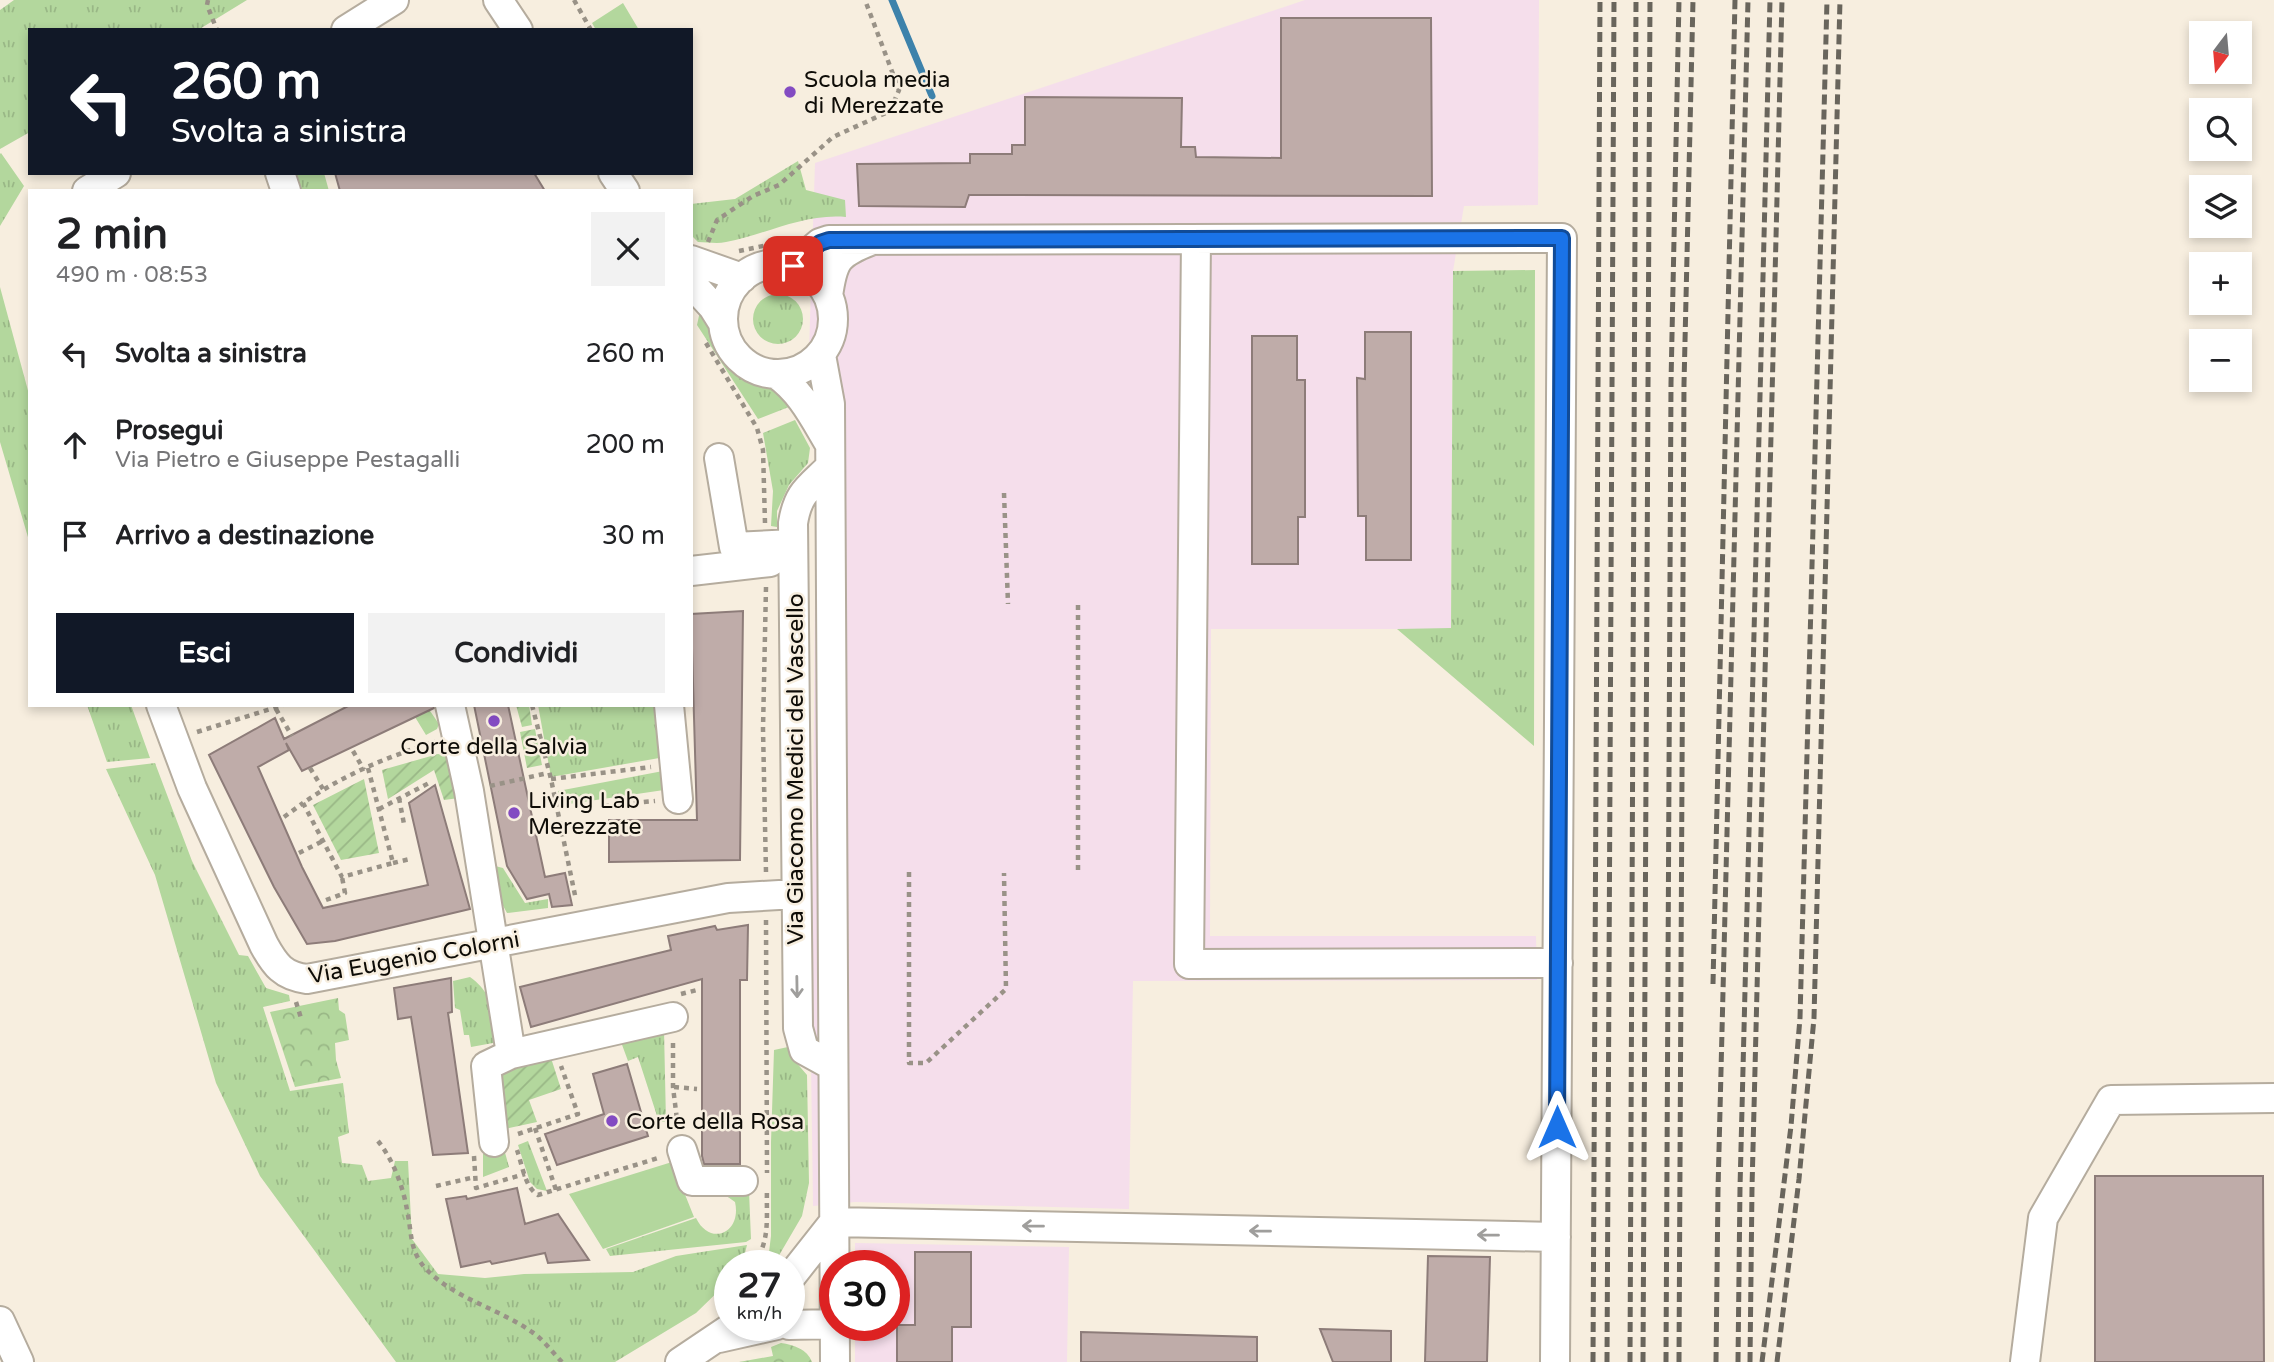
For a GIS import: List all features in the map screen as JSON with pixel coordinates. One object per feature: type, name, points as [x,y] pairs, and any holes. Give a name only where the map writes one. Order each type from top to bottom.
[{"type":"street","points":[[349,28],[394,0]]},
{"type":"street","points":[[90,189],[113,175]]},
{"type":"street","points":[[698,254],[738,265],[766,265],[790,253],[829,240],[1562,238],[1555,1362]]},
{"type":"street","points":[[1196,239],[1189,964],[1558,963]]},
{"type":"street","points":[[776,374],[802,369],[821,355],[833,323],[828,296],[833,272],[844,251],[870,241]]},
{"type":"street","points":[[790,253],[828,296]]},
{"type":"street","points":[[711,329],[727,299],[738,265]]},
{"type":"street","points":[[693,285],[708,300],[711,329]]},
{"type":"street","points":[[711,329],[727,339],[738,357],[749,366],[776,374],[789,383],[803,400],[830,456]]},
{"type":"street","name":"Via Giacomo Medici del Vascello","points":[[821,355],[830,404],[834,1250]]},
{"type":"street","name":"Via Giacomo Medici del Vascello","points":[[830,456],[804,490],[780,553],[796,894],[799,1036],[804,1050],[834,1066]]},
{"type":"street","points":[[719,458],[734,547],[780,553]]},
{"type":"street","points":[[693,571],[780,553]]},
{"type":"street","name":"Via Eugenio Colorni","points":[[162,707],[192,788],[258,933],[273,962],[285,974],[307,979],[728,898],[796,894]]},
{"type":"street","points":[[450,707],[469,791],[510,1054]]},
{"type":"street","points":[[669,707],[678,799]]},
{"type":"street","points":[[503,1139],[486,1066],[510,1054],[673,1017]]},
{"type":"street","points":[[2025,1362],[2043,1218],[2111,1100],[2274,1098]]},
{"type":"street","points":[[682,1150],[692,1181],[759,1181]]},
{"type":"street","points":[[805,1259],[834,1222],[1556,1237]]},
{"type":"street","points":[[0,1321],[19,1362]]},
{"type":"street","points":[[680,1362],[714,1340]]},
{"type":"street","name":"Via Giacomo Medici del Vascello","points":[[835,1341],[835,1362]]},
{"type":"path","points":[[208,0],[207,5],[216,28]]},
{"type":"path","points":[[574,0],[590,28]]},
{"type":"path","points":[[698,254],[717,220],[753,196],[779,185],[833,137],[890,111],[899,90],[865,0]]},
{"type":"path","points":[[738,265],[790,253]]},
{"type":"path","points":[[711,329],[722,367],[757,428],[780,553],[763,730],[766,896],[759,1181],[768,1225],[763,1250]]},
{"type":"path","points":[[1004,493],[1008,604]]},
{"type":"path","points":[[1078,605],[1078,874]]},
{"type":"path","points":[[192,737],[197,732],[280,707]]},
{"type":"path","points":[[533,707],[576,900]]},
{"type":"path","points":[[276,709],[292,736]]},
{"type":"path","points":[[284,817],[323,789],[403,752],[456,736]]},
{"type":"path","points":[[353,751],[366,769],[393,863]]},
{"type":"path","points":[[551,779],[634,770],[675,762]]},
{"type":"path","points":[[310,768],[323,789]]},
{"type":"path","points":[[469,791],[548,773]]},
{"type":"path","points":[[379,809],[429,783]]},
{"type":"path","points":[[399,798],[404,824]]},
{"type":"path","points":[[604,806],[678,799]]},
{"type":"path","points":[[303,803],[342,877],[345,893],[326,900]]},
{"type":"path","points":[[299,853],[323,841]]},
{"type":"path","points":[[342,877],[410,859]]},
{"type":"path","points":[[909,872],[909,1063],[926,1063],[1006,989],[1004,873]]},
{"type":"path","points":[[296,994],[296,1006],[301,1018]]},
{"type":"path","points":[[503,1139],[538,1195],[682,1150],[673,1087],[673,1017]]},
{"type":"path","points":[[525,1174],[476,1188],[474,1149],[578,1114],[554,1044]]},
{"type":"path","points":[[673,1087],[697,1088]]},
{"type":"path","points":[[535,1128],[556,1190]]},
{"type":"path","points":[[378,1141],[390,1157],[407,1209],[411,1243],[425,1268],[449,1289],[489,1307],[533,1333],[562,1362]]},
{"type":"path","points":[[436,1186],[475,1177]]},
{"type":"shaded area","points":[[1305,0],[1539,0],[1538,205],[1464,206],[1453,271],[1451,629],[1211,629],[1210,936],[1536,936],[1537,980],[1133,981],[1129,1209],[855,1202],[813,1206],[811,1061],[816,481],[809,351],[815,163]]},
{"type":"shaded area","points":[[855,1243],[1069,1247],[1067,1362],[855,1362],[855,1341],[910,1341],[910,1250],[855,1250]]},
{"type":"green space","points":[[14,0],[247,0],[201,28],[28,28],[28,133],[0,149],[0,10]]},
{"type":"green space","points":[[623,3],[638,28],[595,28],[592,23]]},
{"type":"green space","points":[[0,154],[24,186],[0,226]]},
{"type":"green space","points":[[798,161],[806,190],[845,200],[846,217],[800,221],[723,243],[698,242],[693,237],[693,204],[735,199]]},
{"type":"green space","points":[[296,175],[325,175],[328,189],[300,189]]},
{"type":"green space","points":[[1535,270],[1534,746],[1397,629],[1451,628],[1453,271]]},
{"type":"green space","points":[[0,287],[28,391],[28,537],[0,442]]},
{"type":"green space","points":[[768,295],[788,295],[802,309],[802,329],[788,343],[768,343],[754,329],[754,309]]},
{"type":"green space","points":[[700,311],[725,358],[738,370],[777,390],[794,405],[758,419],[697,325]]},
{"type":"green space","points":[[795,420],[810,448],[808,463],[789,485],[777,511],[777,527],[771,526],[773,491],[763,433]]},
{"type":"green space","points":[[88,707],[132,707],[150,758],[107,762]]},
{"type":"green space","points":[[427,707],[439,724],[437,729],[426,735],[415,717]]},
{"type":"green space","points":[[517,707],[529,707],[532,725],[522,727]]},
{"type":"green space","points":[[538,707],[660,707],[665,757],[551,777]]},
{"type":"green space","points":[[535,729],[542,765],[527,768],[520,732]]},
{"type":"green space","points":[[438,754],[447,755],[459,798],[444,800],[434,770],[388,799],[382,770]]},
{"type":"green space","points":[[155,763],[192,861],[239,955],[248,956],[266,988],[289,995],[290,1001],[263,1007],[290,1091],[343,1083],[349,1133],[338,1137],[342,1163],[362,1165],[368,1181],[391,1178],[395,1161],[408,1161],[412,1239],[438,1274],[485,1278],[524,1274],[633,1272],[676,1256],[714,1250],[714,1296],[696,1313],[615,1362],[396,1362],[260,1176],[216,1083],[155,875],[106,769]]},
{"type":"green space","points":[[663,771],[664,790],[562,805],[558,791]]},
{"type":"green space","points":[[364,779],[379,853],[341,860],[313,805]]},
{"type":"green space","points":[[495,866],[503,868],[525,903],[548,899],[548,908],[507,913],[501,902]]},
{"type":"green space","points":[[470,977],[489,998],[493,1023],[493,1043],[471,1047],[469,1035],[464,1035],[460,1010],[455,1008],[453,981]]},
{"type":"green space","points":[[338,998],[339,1010],[345,1014],[349,1040],[335,1043],[341,1078],[295,1087],[270,1012]]},
{"type":"green space","points":[[664,1030],[666,1122],[659,1122],[638,1057],[628,1061],[621,1042]]},
{"type":"green space","points":[[788,1047],[807,1075],[809,1183],[802,1216],[782,1250],[769,1250],[774,1050]]},
{"type":"green space","points":[[551,1058],[561,1089],[529,1100],[537,1122],[505,1129],[498,1072]]},
{"type":"green space","points":[[528,1141],[547,1191],[537,1189],[530,1182],[518,1145]]},
{"type":"green space","points":[[504,1149],[509,1167],[483,1177],[483,1154]]},
{"type":"green space","points":[[672,1162],[694,1217],[603,1249],[569,1194]]},
{"type":"green space","points":[[702,1189],[749,1191],[751,1239],[746,1242],[610,1256],[606,1249],[696,1218],[709,1232],[716,1234],[729,1228],[734,1222],[735,1202],[721,1192],[703,1196]]},
{"type":"green space","points":[[747,1245],[746,1250],[715,1250]]},
{"type":"green space","points":[[781,1343],[800,1348],[812,1362],[739,1362],[773,1356],[771,1347]]},
{"type":"building","points":[[1281,18],[1431,18],[1432,196],[969,195],[965,207],[859,206],[857,164],[970,163],[970,154],[1012,154],[1012,145],[1025,145],[1025,97],[1182,98],[1181,147],[1195,147],[1196,157],[1281,158]]},
{"type":"building","points":[[336,175],[535,175],[544,189],[339,189]]},
{"type":"building","points":[[1365,332],[1411,332],[1411,560],[1366,560],[1366,516],[1358,516],[1357,378],[1365,379]]},
{"type":"building","points":[[1252,336],[1297,336],[1297,380],[1305,380],[1305,517],[1298,517],[1298,564],[1252,564]]},
{"type":"building","points":[[743,611],[740,860],[609,862],[609,820],[697,820],[693,614]]},
{"type":"building","points":[[346,707],[434,707],[302,771],[286,743],[289,750],[258,767],[323,908],[428,885],[409,803],[435,785],[470,909],[335,941],[307,944],[274,887],[209,755],[275,718],[284,739]]},
{"type":"building","points":[[474,707],[508,707],[545,877],[565,873],[572,905],[552,907],[549,894],[527,899],[507,866]]},
{"type":"building","points":[[748,925],[747,980],[740,980],[740,1164],[704,1164],[702,979],[531,1027],[520,987],[671,950],[668,936],[715,926],[717,930]]},
{"type":"building","points":[[451,978],[452,1012],[448,1013],[468,1153],[433,1155],[411,1017],[398,1019],[394,988]]},
{"type":"building","name":"Corte della Rosa","points":[[627,1064],[648,1136],[557,1165],[545,1134],[604,1114],[593,1074]]},
{"type":"building","points":[[2095,1176],[2263,1176],[2264,1362],[2095,1362]]},
{"type":"building","points":[[517,1188],[525,1224],[558,1214],[589,1260],[548,1263],[545,1253],[492,1264],[490,1261],[461,1267],[446,1199],[466,1196],[467,1199]]},
{"type":"building","points":[[915,1252],[971,1252],[971,1327],[952,1327],[952,1362],[897,1362],[897,1341],[910,1341],[910,1325],[915,1325]]},
{"type":"building","points":[[1428,1256],[1490,1257],[1487,1362],[1425,1362]]},
{"type":"building","points":[[1320,1329],[1391,1331],[1391,1362],[1333,1362]]},
{"type":"building","points":[[1081,1332],[1257,1337],[1257,1362],[1081,1362]]},
{"type":"waterway","points":[[892,0],[932,96]]},
{"type":"railway","points":[[1593,1362],[1600,0]]},
{"type":"railway","points":[[1607,1362],[1614,0]]},
{"type":"railway","points":[[1630,1362],[1636,0]]},
{"type":"railway","points":[[1643,1362],[1650,0]]},
{"type":"railway","points":[[1666,1362],[1671,383],[1679,0]]},
{"type":"railway","points":[[1679,1362],[1684,384],[1693,0]]},
{"type":"railway","points":[[1713,984],[1735,0]]},
{"type":"railway","points":[[1716,1362],[1748,0]]},
{"type":"railway","points":[[1738,1362],[1770,0]]},
{"type":"railway","points":[[1750,1362],[1782,0]]},
{"type":"railway","points":[[1762,1362],[1791,1126],[1800,1018],[1827,0]]},
{"type":"railway","points":[[1777,1362],[1799,1179],[1814,1018],[1840,0]]},
{"type":"place","name":"Scuola media di Merezzate","points":[[790,92]]},
{"type":"place","name":"Corte della Salvia","points":[[494,721]]},
{"type":"place","name":"Living Lab Merezzate","points":[[514,813]]},
{"type":"place","name":"Corte della Rosa","points":[[612,1121]]},
{"type":"route","points":[[793,266],[820,243],[829,240],[1562,238],[1557,1127]]}]
